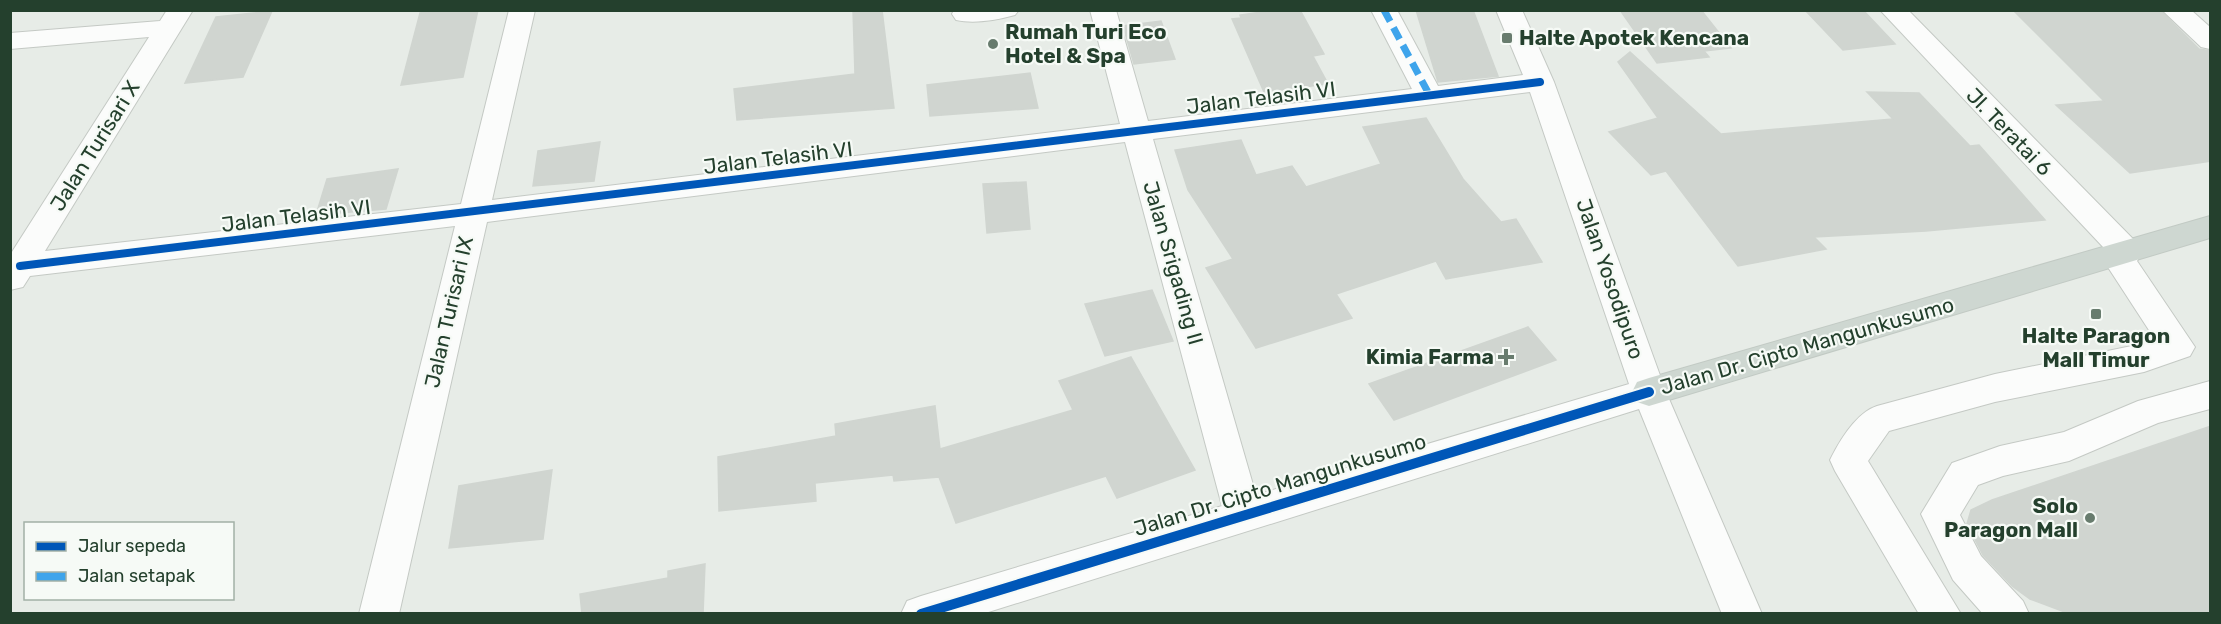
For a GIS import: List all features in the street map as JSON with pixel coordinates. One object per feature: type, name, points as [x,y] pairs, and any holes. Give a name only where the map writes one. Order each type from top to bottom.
[{"type":"main road","name":"Jalan Dr. Cipto Mangunkusumo","points":[[1650,392],[2211,227]]},
{"type":"street","name":"Jalan Turisari IX","points":[[379,614],[472,213],[522,10]]},
{"type":"street","points":[[965,14],[1006,10]]},
{"type":"street","name":"Jalan Srigading II","points":[[1103,10],[1243,515]]},
{"type":"street","points":[[1384,10],[1430,96]]},
{"type":"street","name":"Jalan Yosodipuro","points":[[1509,10],[1540,82],[1650,392],[1742,614]]},
{"type":"street","name":"Jl. Teratai 6","points":[[1893,10],[2121,254],[2178,347],[2144,359],[1995,388],[1877,420],[1848,460],[1941,614]]},
{"type":"street","points":[[2175,10],[2211,41]]},
{"type":"street","points":[[10,40],[174,19]]},
{"type":"street","name":"Jalan Turisari X","points":[[16,274],[174,19]]},
{"type":"street","name":"Jalan Telasih VI","points":[[16,274],[472,213],[1540,82]]},
{"type":"street","name":"Jalan Dr. Cipto Mangunkusumo","points":[[921,614],[1650,392]]},
{"type":"street","points":[[2009,614],[1967,567],[1940,514],[1965,474],[2000,461],[2068,446],[2150,411],[2211,396]]},
{"type":"building","points":[[478,10],[463,77],[401,85],[420,13]]},
{"type":"building","points":[[853,10],[882,10],[894,108],[737,120],[734,89],[855,74]]},
{"type":"building","points":[[1275,10],[1300,10],[1324,54],[1313,56],[1328,84],[1264,92],[1232,19],[1241,18],[1240,15]]},
{"type":"building","points":[[1416,10],[1473,10],[1498,76],[1438,82]]},
{"type":"building","points":[[1620,10],[1701,10],[1731,48],[1704,51],[1709,57],[1657,63]]},
{"type":"building","points":[[1805,10],[1863,10],[1895,44],[1843,50]]},
{"type":"building","points":[[2013,10],[2160,10],[2199,49],[2211,51],[2211,161],[2130,173],[2056,105],[2104,101]]},
{"type":"building","points":[[272,11],[243,77],[185,83],[216,17]]},
{"type":"building","points":[[1161,21],[1175,59],[1134,64],[1123,26]]},
{"type":"building","points":[[1630,52],[1721,134],[1893,119],[1867,92],[1919,93],[1970,146],[1979,145],[2045,220],[1926,231],[1814,237],[1826,249],[1738,266],[1666,171],[1651,175],[1609,132],[1658,118],[1618,62]]},
{"type":"building","points":[[1030,73],[1038,108],[930,116],[927,85]]},
{"type":"building","points":[[1426,118],[1463,179],[1501,222],[1516,219],[1542,262],[1446,279],[1436,261],[1336,294],[1352,318],[1256,348],[1206,268],[1233,259],[1188,190],[1175,150],[1241,140],[1256,175],[1292,166],[1306,187],[1381,164],[1363,127]]},
{"type":"building","points":[[600,142],[594,181],[533,186],[538,151]]},
{"type":"building","points":[[398,169],[386,209],[316,215],[327,179]]},
{"type":"building","points":[[1026,182],[1030,229],[987,233],[983,184]]},
{"type":"building","points":[[1152,290],[1173,341],[1105,356],[1085,304]]},
{"type":"building","points":[[1528,327],[1556,360],[1394,420],[1369,384]]},
{"type":"building","points":[[1131,357],[1195,470],[1117,498],[1106,476],[956,523],[939,477],[894,481],[893,475],[815,483],[816,501],[719,511],[718,457],[836,436],[835,424],[935,406],[940,449],[1073,410],[1059,381]]},
{"type":"building","name":"Solo Paragon Mall","points":[[2211,426],[2211,614],[2070,614],[2030,599],[2012,586],[1983,555],[1967,524],[1971,510],[1992,500]]},
{"type":"building","points":[[552,470],[543,539],[449,548],[459,486]]},
{"type":"building","points":[[705,564],[703,614],[582,614],[580,594],[668,578],[668,571]]},
{"type":"marked path","points":[[1384,10],[1430,96]]},
{"type":"cycle path","points":[[20,266],[1540,82]]},
{"type":"cycle path","points":[[921,614],[1649,392]]},
{"type":"place","name":"Halte Apotek Kencana","points":[[1507,38]]},
{"type":"place","name":"Rumah Turi Eco Hotel & Spa","points":[[993,44]]},
{"type":"place","name":"Halte Paragon Mall Timur","points":[[2096,314]]},
{"type":"place","name":"Kimia Farma","points":[[1506,357]]},
{"type":"place","name":"Solo Paragon Mall","points":[[2090,518]]}]
